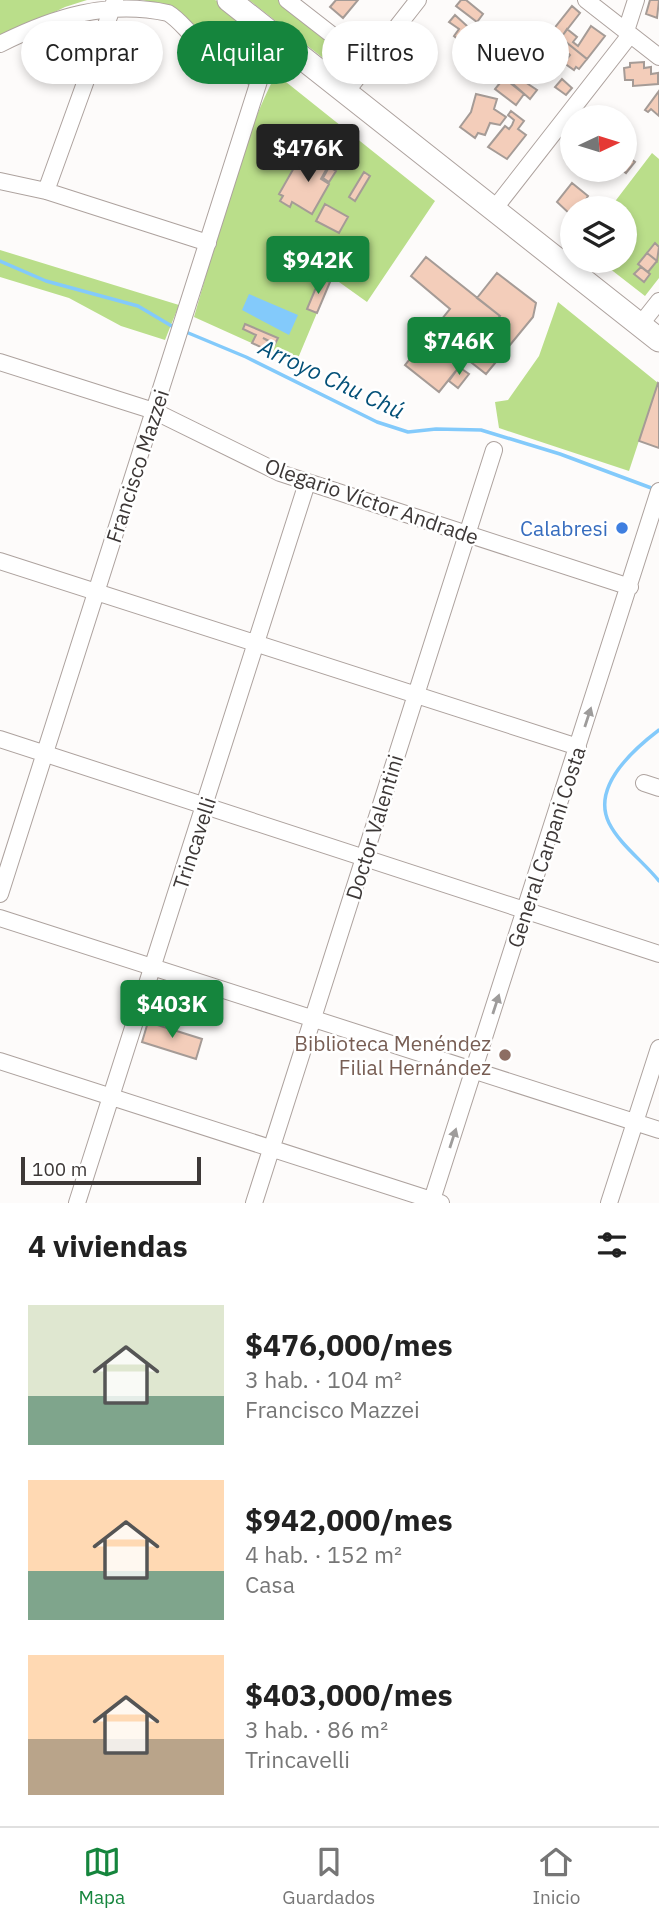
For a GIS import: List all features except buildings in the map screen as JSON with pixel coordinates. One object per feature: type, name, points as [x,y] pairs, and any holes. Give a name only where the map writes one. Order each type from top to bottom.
[{"type":"highway","points":[[229,0],[255,21]]},
{"type":"highway","points":[[308,63],[659,340]]},
{"type":"street","points":[[46,191],[115,0]]},
{"type":"street","points":[[0,44],[74,7],[93,1],[115,0],[147,4],[170,14],[178,21]]},
{"type":"street","points":[[288,0],[322,27]]},
{"type":"street","points":[[401,21],[418,0]]},
{"type":"street","points":[[586,0],[659,57]]},
{"type":"street","points":[[495,208],[628,33],[636,0]]},
{"type":"street","name":"Francisco Mazzei","points":[[0,894],[258,84]]},
{"type":"street","points":[[346,92],[352,84]]},
{"type":"street","points":[[0,181],[46,191],[208,243]]},
{"type":"street","points":[[640,325],[659,301]]},
{"type":"street","name":"Olegario Víctor Andrade","points":[[0,362],[154,411],[280,473],[307,483],[630,587]]},
{"type":"street","name":"Doctor Valentini","points":[[254,1203],[494,450]]},
{"type":"street","name":"Trincavelli","points":[[77,1203],[258,645],[307,483]]},
{"type":"street","name":"General Carpani Costa","points":[[435,1202],[657,497]]},
{"type":"street","points":[[0,561],[578,747]]},
{"type":"street","points":[[0,739],[659,954]]},
{"type":"street","points":[[0,918],[659,1130]]},
{"type":"street","points":[[609,1203],[659,1048]]},
{"type":"street","points":[[0,1061],[435,1202]]},
{"type":"green space","points":[[0,0],[87,0],[37,21],[21,21],[21,29],[0,39]]},
{"type":"green space","points":[[142,0],[215,0],[243,21],[189,21],[156,4]]},
{"type":"green space","points":[[249,0],[282,0],[307,21],[276,21]]},
{"type":"green space","points":[[308,22],[322,34],[322,57],[308,46]]},
{"type":"green space","points":[[271,84],[289,84],[435,201],[367,302],[332,277],[296,363],[194,317],[239,162]]},
{"type":"green space","points":[[652,153],[659,159],[659,278],[645,296],[615,273],[637,273],[637,196],[619,196],[630,182],[637,182],[637,173]]},
{"type":"green space","points":[[0,250],[179,305],[165,340],[121,326],[69,298],[0,277]]},
{"type":"green space","points":[[558,302],[658,383],[629,471],[499,428],[495,402],[508,400],[539,356]]},
{"type":"water","points":[[249,294],[298,315],[289,335],[242,310]]},
{"type":"waterway","name":"Arroyo Chu Chú","points":[[0,261],[46,281],[138,306],[175,328]]},
{"type":"waterway","name":"Arroyo Chu Chú","points":[[186,332],[246,357],[377,422],[408,432],[436,429],[481,430],[560,454],[654,489]]},
{"type":"waterway","name":"Arroyo Chu Chú","points":[[659,730],[638,747],[618,770],[610,782],[605,809],[609,823],[619,839],[659,881]]},
{"type":"place","name":"Calabresi","points":[[622,528]]},
{"type":"place","name":"Biblioteca Menéndez Filial Hernández","points":[[505,1055]]}]
